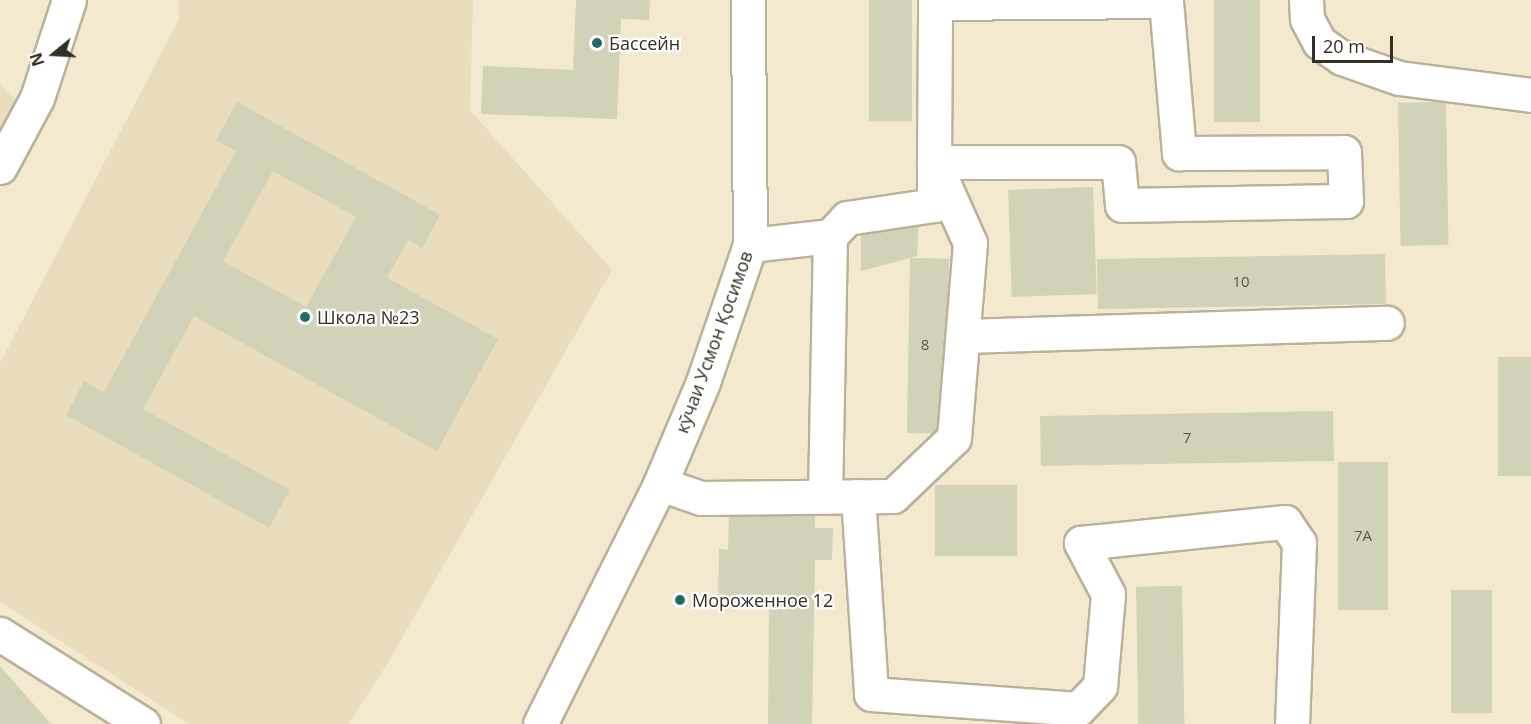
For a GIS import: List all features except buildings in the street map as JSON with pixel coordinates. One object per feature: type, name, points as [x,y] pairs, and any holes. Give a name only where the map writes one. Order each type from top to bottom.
[{"type":"street","points":[[0,167],[37,98],[69,0]]},
{"type":"street","name":"кӯчаи Усмон Қосимов","points":[[540,724],[660,484],[704,382],[750,245],[748,0]]},
{"type":"street","points":[[1306,0],[1307,19],[1319,42],[1342,58],[1399,78],[1531,95]]},
{"type":"street","points":[[750,245],[830,236],[847,218],[934,205],[934,162],[935,3],[1166,1],[1179,153],[1344,152],[1346,201],[1122,205],[1118,162],[934,162]]},
{"type":"street","points":[[660,484],[701,498],[893,496],[954,438],[965,336],[970,243],[934,162]]},
{"type":"street","points":[[825,496],[830,236]]},
{"type":"street","points":[[965,336],[1387,323]]},
{"type":"street","points":[[858,496],[870,694],[1078,709],[1101,686],[1108,594],[1081,543],[1285,522],[1299,543],[1292,724]]},
{"type":"street","points":[[0,634],[143,724]]},
{"type":"shaded area","name":"Школа №23","points":[[179,0],[473,0],[470,110],[612,270],[389,661],[349,724],[189,724],[0,602],[0,363],[179,19]]},
{"type":"shaded area","points":[[0,84],[19,103],[0,139]]},
{"type":"place","name":"Бассейн","points":[[597,43]]},
{"type":"place","name":"Школа №23","points":[[305,317]]},
{"type":"place","name":"Мороженное 12","points":[[680,600]]}]
